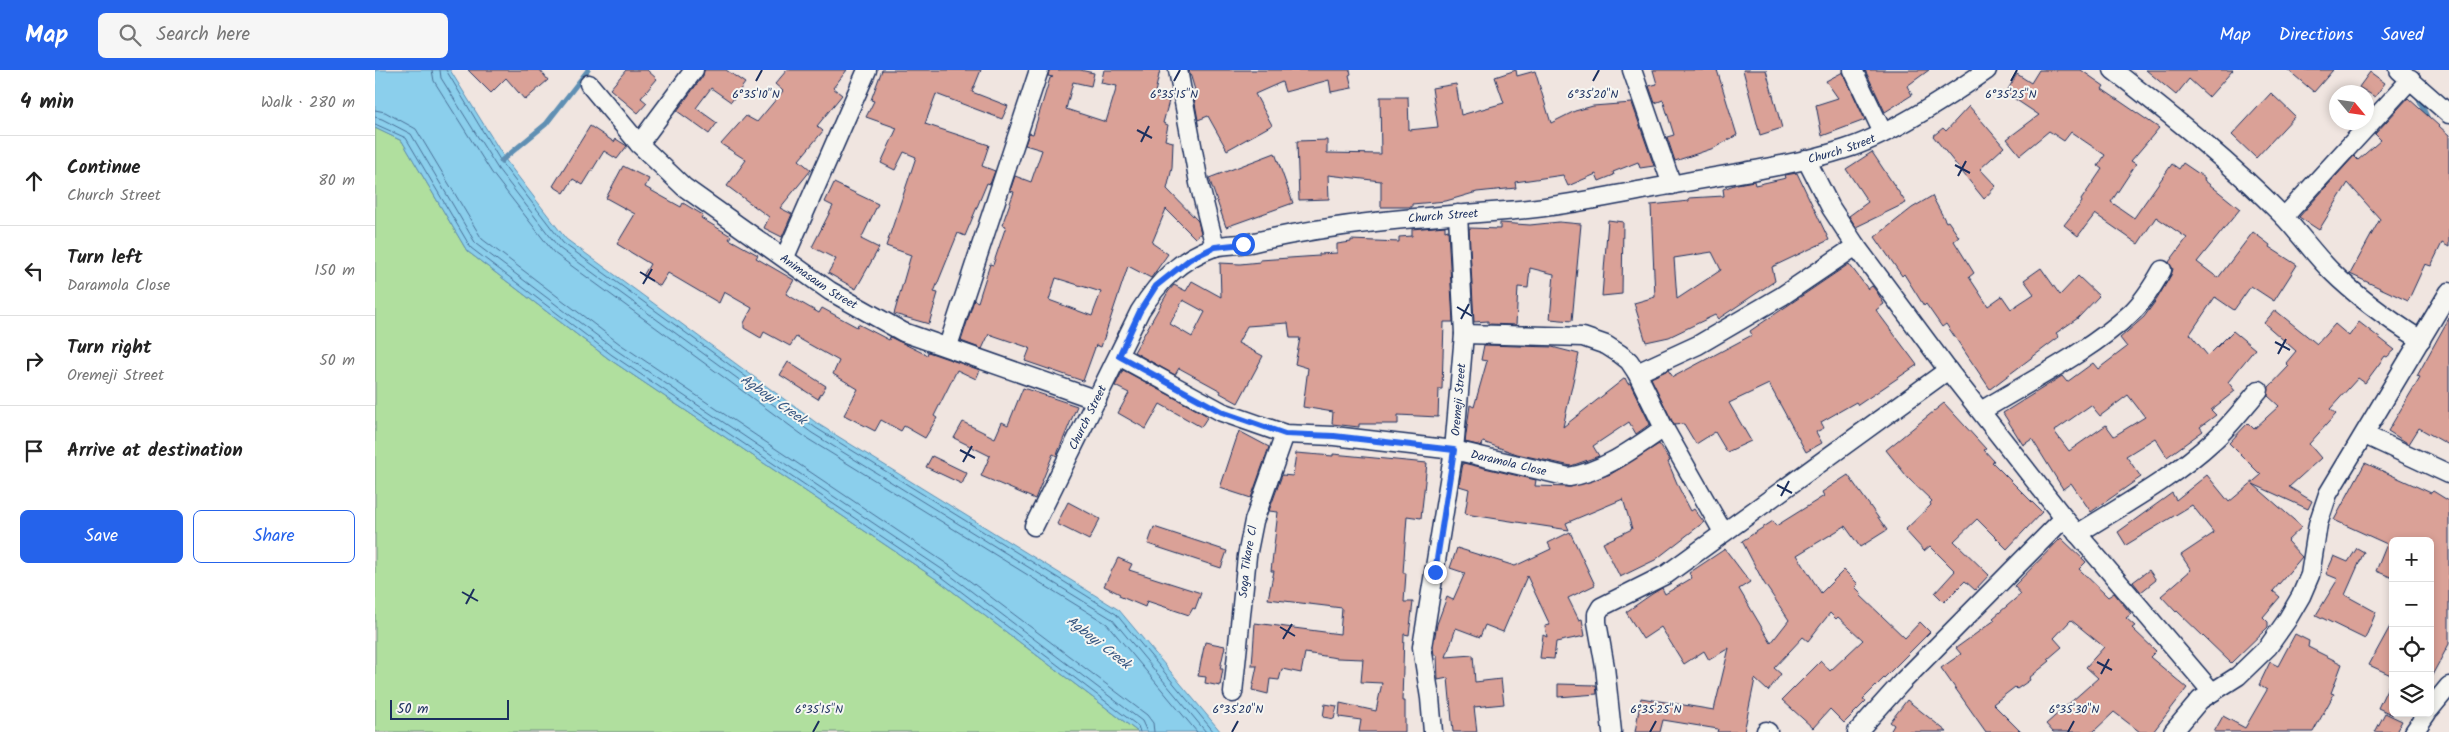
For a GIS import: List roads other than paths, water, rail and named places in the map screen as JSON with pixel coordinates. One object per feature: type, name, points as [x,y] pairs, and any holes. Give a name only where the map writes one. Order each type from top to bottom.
[{"type":"street","points":[[639,144],[694,70]]},
{"type":"street","points":[[785,257],[867,70]]},
{"type":"street","points":[[948,346],[1039,70]]},
{"type":"street","points":[[1178,70],[1199,183],[1215,247]]},
{"type":"street","points":[[1632,70],[1672,185]]},
{"type":"street","points":[[1853,70],[1883,133]]},
{"type":"street","name":"Church Street","points":[[1034,526],[1140,311],[1156,286],[1190,259],[1215,247],[1243,244],[1323,228],[1458,214],[1509,211],[1672,185],[1806,159],[1845,149],[1883,133],[1987,70]]},
{"type":"street","points":[[2113,70],[2195,137],[2284,218],[2329,269],[2359,297],[2378,313],[2421,340]]},
{"type":"street","points":[[2284,218],[2405,74],[2449,114]]},
{"type":"street","name":"Animasaun Street","points":[[589,84],[639,144],[684,187],[785,257],[830,291],[903,332],[948,346],[1097,400]]},
{"type":"street","points":[[1806,159],[1831,208],[1856,246],[1948,370],[2077,534],[2212,692]]},
{"type":"street","name":"Oremeji Street","points":[[1433,732],[1422,647],[1454,450],[1464,334],[1458,214]]},
{"type":"street","points":[[1637,373],[1698,345],[1782,296],[1856,246]]},
{"type":"street","points":[[1981,411],[2098,339],[2131,313],[2149,293],[2162,270]]},
{"type":"street","points":[[2173,732],[2199,700],[2238,676],[2268,647],[2301,596],[2310,575],[2318,524],[2328,494],[2421,340],[2444,313],[2449,292]]},
{"type":"street","points":[[1464,334],[1583,337],[1607,345],[1629,361],[1637,373],[1664,428],[1723,532]]},
{"type":"street","name":"Daramola Close","points":[[1119,356],[1222,412],[1285,434],[1334,436],[1454,450],[1569,477],[1584,474],[1604,466],[1664,428]]},
{"type":"street","points":[[1612,732],[1597,614],[1601,607],[1667,574],[1948,370]]},
{"type":"street","points":[[2077,534],[2191,460],[2214,440],[2259,390]]},
{"type":"street","name":"Soga Tikare Cl","points":[[1233,693],[1247,556],[1254,521],[1285,434]]},
{"type":"street","points":[[2365,435],[2449,474]]},
{"type":"street","points":[[1857,732],[1902,682],[2064,518]]},
{"type":"street","points":[[2434,704],[2449,686]]},
{"type":"street","points":[[2414,732],[2424,717]]},
{"type":"water","name":"Agboyi Creek","points":[[375,70],[450,70],[507,162],[566,239],[818,424],[1119,610],[1221,732],[1138,732],[939,581],[609,359],[467,251],[402,141],[375,128]]},
{"type":"waterway","points":[[501,161],[546,124],[588,70]]},
{"type":"waterway","points":[[2417,95],[2429,121]]}]
